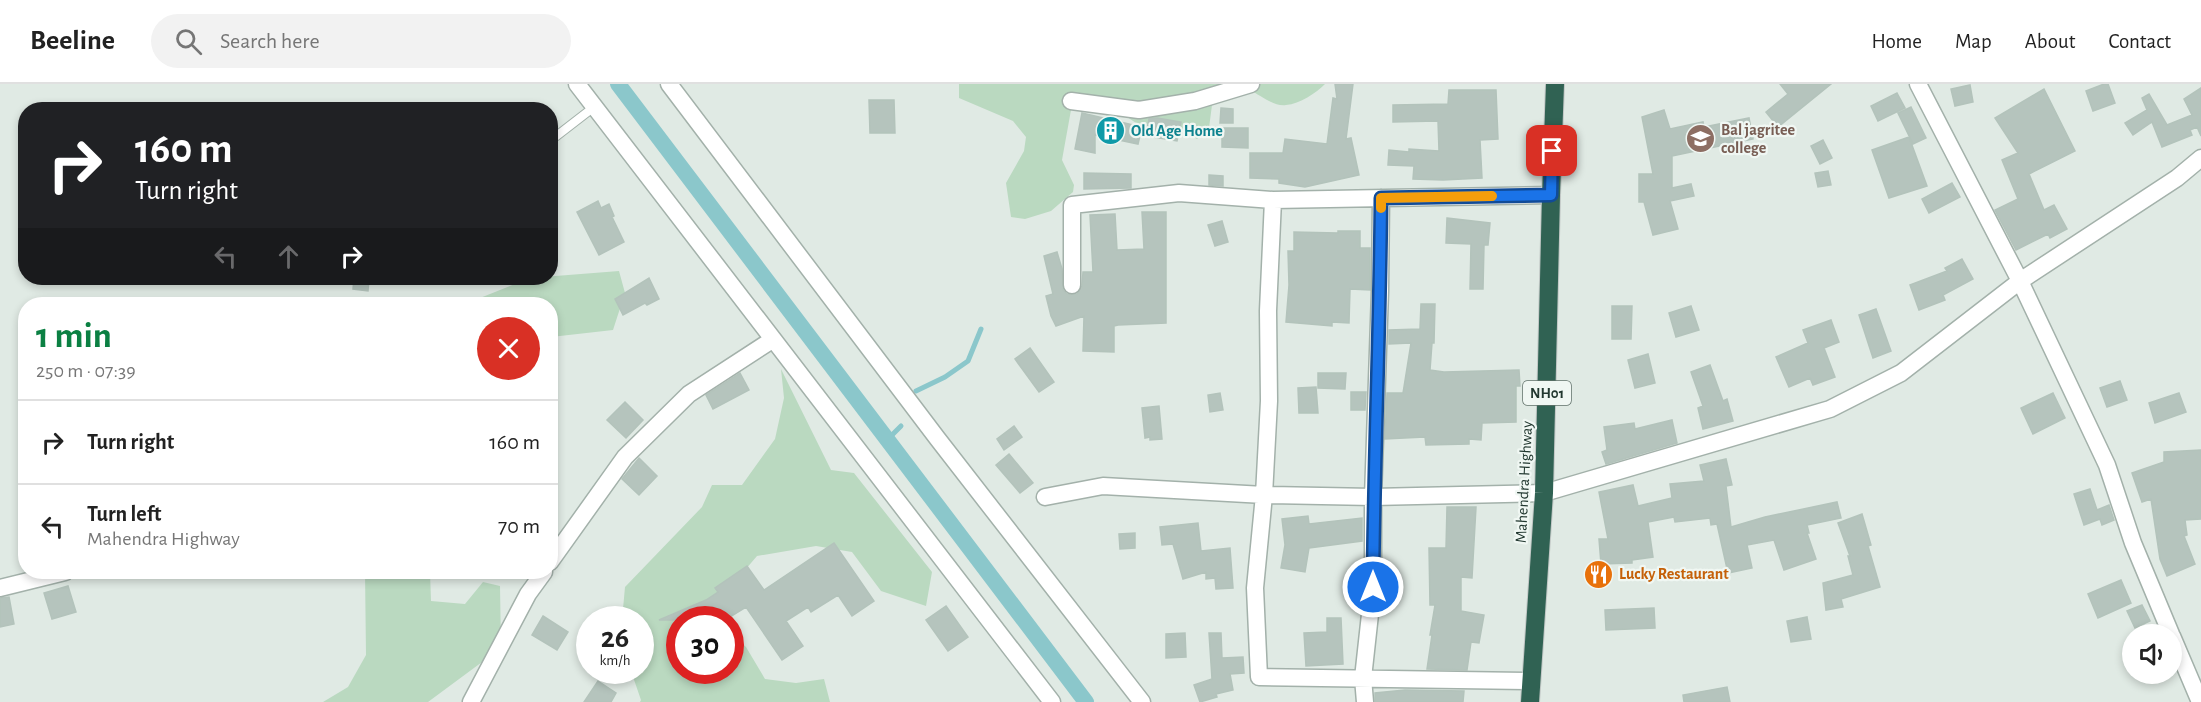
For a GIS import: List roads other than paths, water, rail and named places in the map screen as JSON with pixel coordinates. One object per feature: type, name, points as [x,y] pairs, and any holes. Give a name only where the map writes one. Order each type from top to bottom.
[{"type":"highway","name":"Mahendra Highway","points":[[1530,702],[1545,493],[1551,195],[1556,84]]},
{"type":"street","points":[[577,84],[1052,702]]},
{"type":"street","points":[[669,84],[937,438],[1142,702]]},
{"type":"street","points":[[1071,101],[1139,110],[1195,101],[1251,84]]},
{"type":"street","points":[[1918,84],[2020,281],[2107,465],[2133,543],[2167,624]]},
{"type":"street","points":[[1045,497],[1102,486],[1264,495],[1373,497],[1545,493],[1830,409],[1900,373],[2020,281],[2177,178],[2201,158]]},
{"type":"street","points":[[1072,285],[1072,204],[1179,193],[1273,200],[1551,195]]},
{"type":"street","points":[[1365,702],[1363,678],[1373,587],[1373,497],[1381,198]]},
{"type":"street","points":[[1273,200],[1268,311],[1269,401],[1264,495],[1255,588],[1259,677],[1530,681]]},
{"type":"street","points":[[558,551],[625,458],[689,394],[772,340]]},
{"type":"street","points":[[0,588],[37,579]]},
{"type":"street","points":[[471,702],[528,594],[539,579]]},
{"type":"street","points":[[2182,659],[2200,702]]},
{"type":"lane","points":[[558,135],[594,107]]},
{"type":"waterway","points":[[618,84],[1086,702]]},
{"type":"waterway","points":[[916,391],[945,377],[968,361],[981,329]]},
{"type":"waterway","points":[[887,440],[901,426]]},
{"type":"place","name":"Old Age Home","points":[[1110,131]]},
{"type":"place","name":"Bal jagritee college","points":[[1700,139]]},
{"type":"place","name":"Lucky Restaurant","points":[[1598,574]]}]
